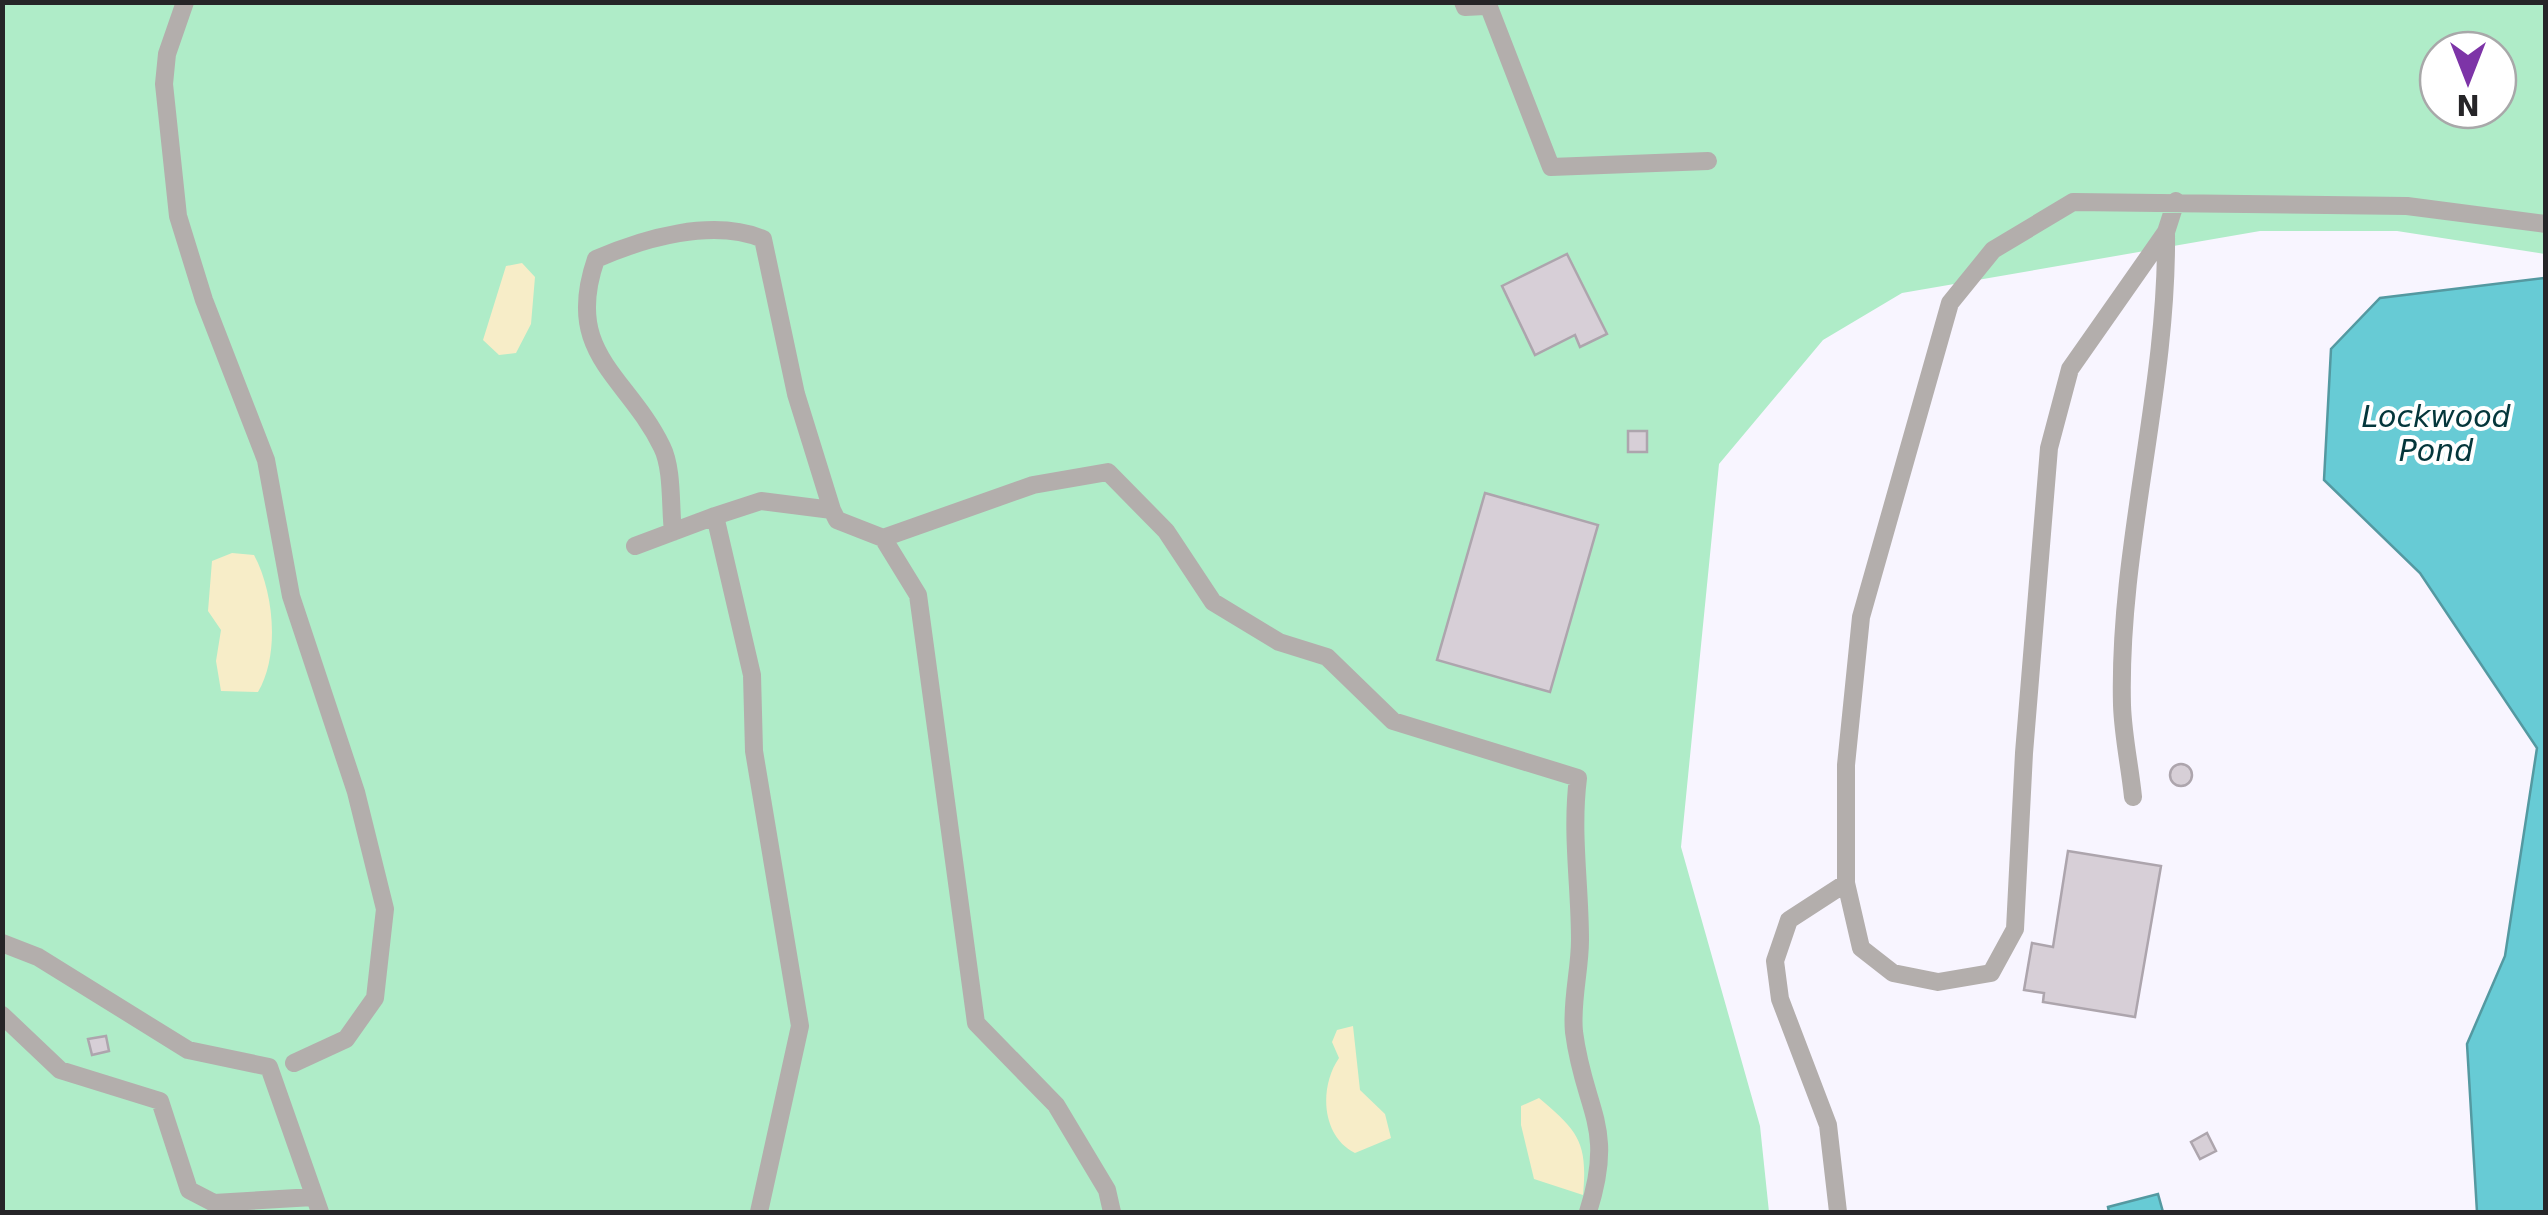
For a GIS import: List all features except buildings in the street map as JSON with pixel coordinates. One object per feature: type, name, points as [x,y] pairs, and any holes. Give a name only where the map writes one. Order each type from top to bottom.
[{"type":"lane","points":[[184,2],[167,54],[164,84],[178,216],[204,300],[266,460],[291,596],[356,792],[384,909],[375,998],[346,1039],[294,1063]]},
{"type":"lane","points":[[1463,2],[1465,7],[1486,4],[1550,166],[1708,162]]},
{"type":"lane","points":[[2133,797],[2122,707],[2125,624],[2162,330],[2166,232],[2176,201]]},
{"type":"lane","points":[[2166,232],[2070,369],[2049,448],[2024,753],[2015,929],[1991,973],[1938,982],[1893,973],[1861,948],[1846,883],[1846,766],[1861,617],[1950,303],[1992,250],[2073,202],[2407,206],[2546,224]]},
{"type":"lane","points":[[672,532],[664,449],[611,376],[595,346],[585,313],[587,285],[596,259],[636,242],[737,228],[763,239],[796,394],[832,510],[837,520],[883,538],[918,595],[976,1023],[1056,1104],[1106,1190],[1112,1212]]},
{"type":"lane","points":[[883,538],[1033,485],[1108,472],[1166,531],[1212,602],[1279,642],[1327,657],[1393,721],[1578,778],[1572,820],[1580,940],[1574,1031],[1600,1124],[1602,1171],[1588,1212]]},
{"type":"lane","points":[[635,546],[761,500],[832,510]]},
{"type":"lane","points":[[715,516],[752,675],[754,751],[800,1026],[759,1212]]},
{"type":"lane","points":[[1838,1212],[1828,1125],[1780,999],[1775,961],[1789,920],[1846,883]]},
{"type":"lane","points":[[2,943],[38,958],[188,1050],[269,1067],[317,1205],[214,1203],[189,1190],[160,1101],[60,1070],[2,1016]]},
{"type":"green space","points":[[2,3],[2545,3],[2545,254],[2397,231],[2260,231],[1902,293],[1823,340],[1719,464],[1681,847],[1760,1126],[1769,1212],[3,1212]]},
{"type":"sand","points":[[522,263],[535,277],[531,324],[516,353],[499,355],[483,340],[506,266]]},
{"type":"sand","points":[[232,553],[254,555],[270,605],[272,642],[258,692],[221,691],[216,661],[221,630],[208,611],[212,561]]},
{"type":"sand","points":[[1353,1026],[1360,1090],[1385,1114],[1391,1138],[1355,1153],[1335,1135],[1326,1096],[1339,1058],[1332,1042],[1337,1030]]},
{"type":"sand","points":[[1539,1098],[1578,1139],[1584,1162],[1583,1195],[1534,1179],[1521,1125],[1521,1106]]},
{"type":"water","name":"Lockwood Pond","points":[[2545,278],[2545,1212],[2477,1212],[2467,1044],[2505,956],[2537,748],[2420,573],[2324,480],[2331,349],[2380,298]]},
{"type":"water","points":[[2158,1194],[2163,1212],[2109,1212],[2108,1207]]}]
